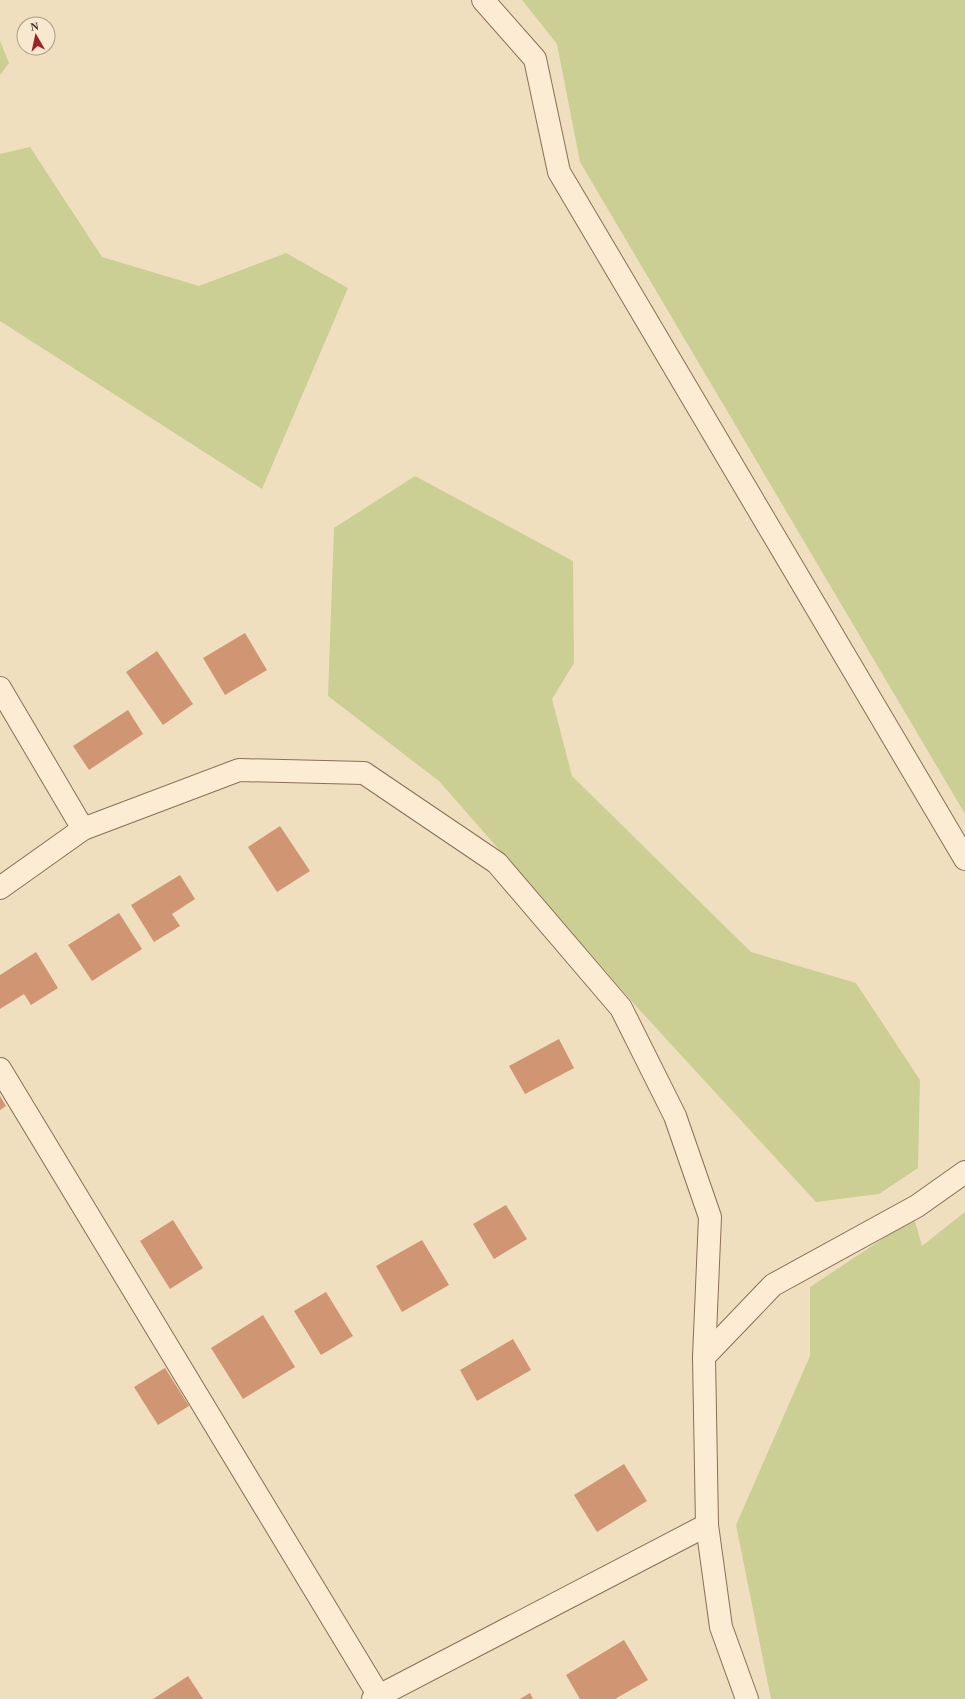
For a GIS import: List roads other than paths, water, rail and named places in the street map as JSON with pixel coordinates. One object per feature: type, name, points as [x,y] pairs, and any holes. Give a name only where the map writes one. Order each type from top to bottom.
[{"type":"street","points":[[483,0],[535,59],[559,172],[965,859]]},
{"type":"street","points":[[0,688],[83,829]]},
{"type":"street","points":[[0,888],[83,829],[239,770],[364,773],[497,863],[621,1008],[675,1116],[710,1218],[704,1357],[707,1525],[721,1627],[747,1699]]},
{"type":"street","points":[[0,1069],[376,1697],[707,1525]]},
{"type":"street","points":[[704,1357],[774,1285],[917,1206],[965,1172]]}]
